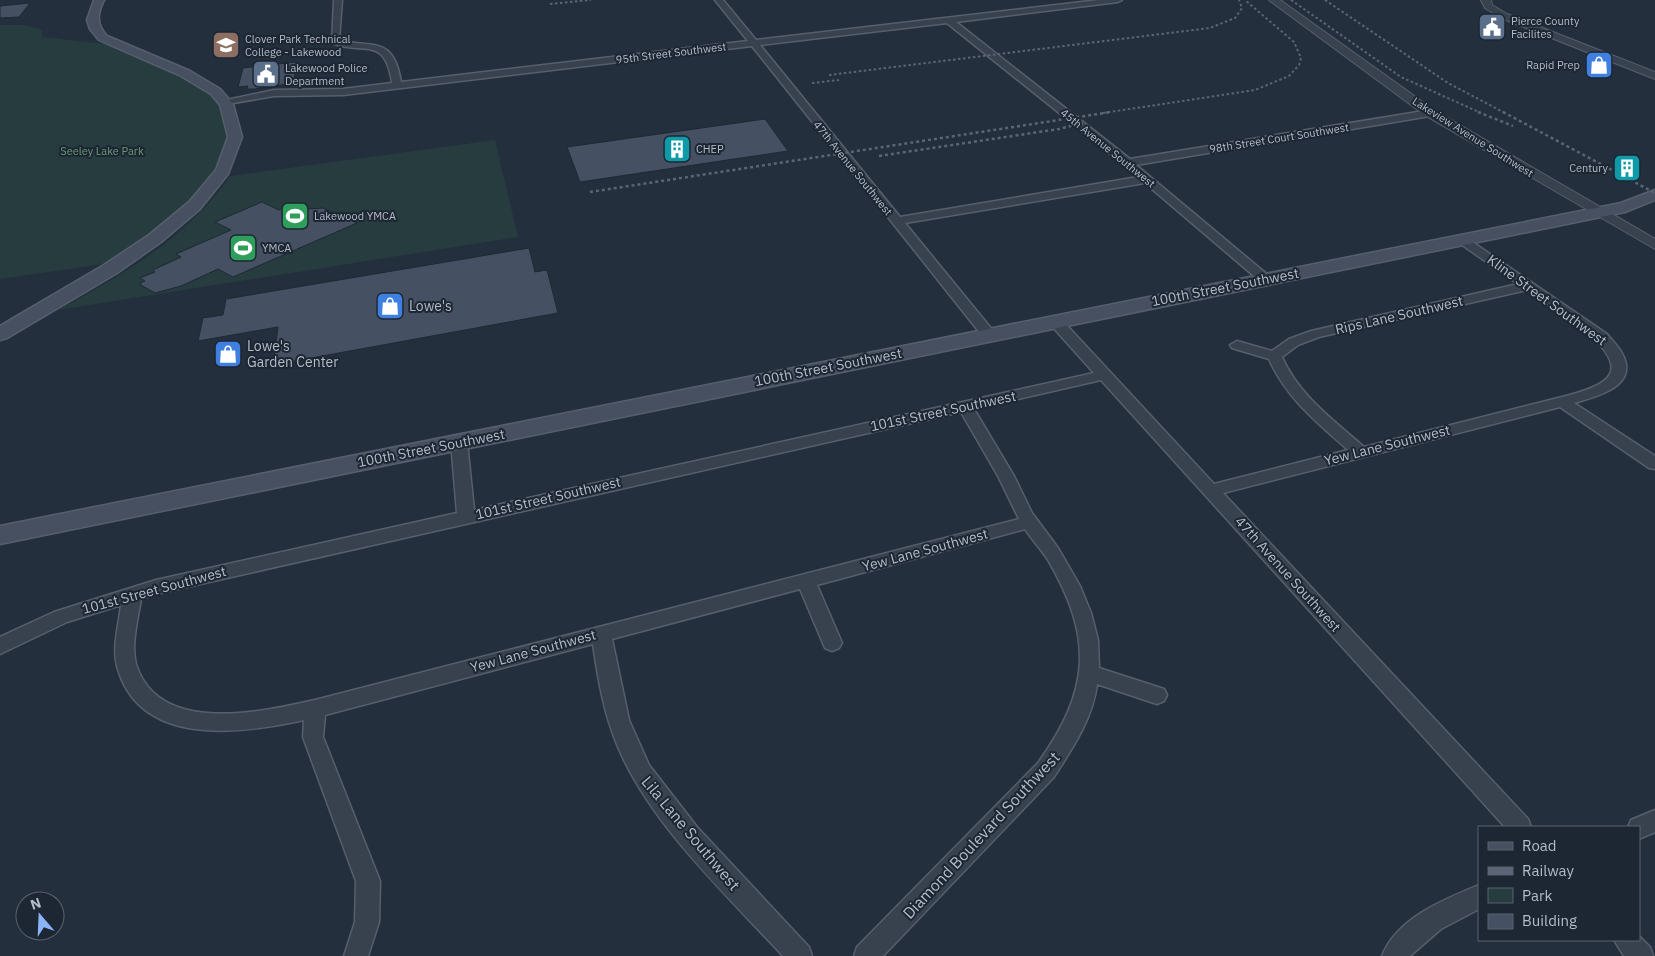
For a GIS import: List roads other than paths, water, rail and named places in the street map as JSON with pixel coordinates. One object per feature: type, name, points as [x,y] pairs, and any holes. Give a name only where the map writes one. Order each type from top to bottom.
[{"type":"main road","points":[[0,334],[124,261],[159,236],[198,202],[215,180],[232,151],[234,122],[225,102],[211,89],[192,78],[103,38],[95,29],[92,21],[92,12],[99,0]]},
{"type":"main road","name":"100th Street Southwest","points":[[0,535],[1598,212],[1642,202],[1655,195]]},
{"type":"street","points":[[338,0],[335,41],[370,45],[384,52],[394,66],[397,86]]},
{"type":"street","name":"47th Avenue Southwest","points":[[719,0],[989,335]]},
{"type":"street","name":"95th Street Southwest","points":[[225,102],[274,92],[331,93],[397,86],[1118,0]]},
{"type":"street","name":"Lakeview Avenue Southwest","points":[[1274,0],[1430,113],[1655,245]]},
{"type":"street","points":[[1486,0],[1488,6],[1504,16],[1655,76]]},
{"type":"street","name":"45th Avenue Southwest","points":[[949,20],[1128,162],[1265,279]]},
{"type":"street","name":"98th Street Court Southwest","points":[[1128,162],[1430,113]]},
{"type":"street","points":[[896,222],[1147,179]]},
{"type":"street","name":"Kline Street Southwest","points":[[1462,239],[1602,337],[1617,356],[1618,372],[1611,384],[1601,390],[1562,402]]},
{"type":"street","name":"Rips Lane Southwest","points":[[1275,356],[1287,343],[1316,334],[1528,286]]},
{"type":"street","name":"47th Avenue Southwest","points":[[1055,322],[1212,490],[1519,826]]},
{"type":"street","points":[[1237,345],[1275,356],[1285,379],[1295,393],[1360,452]]},
{"type":"street","name":"101st Street Southwest","points":[[0,646],[61,617],[132,594],[466,517],[1103,375]]},
{"type":"street","points":[[1562,402],[1655,464]]},
{"type":"street","name":"Yew Lane Southwest","points":[[1212,490],[1562,402]]},
{"type":"street","name":"Diamond Boulevard Southwest","points":[[866,956],[1046,770],[1065,745],[1082,709],[1089,673],[1089,638],[1081,609],[1054,555],[1029,522],[1006,475],[966,407]]},
{"type":"street","points":[[459,442],[466,517]]},
{"type":"street","name":"Yew Lane Southwest","points":[[132,594],[127,665],[140,693],[149,702],[176,715],[196,721],[219,724],[276,718],[315,709],[1029,522]]},
{"type":"street","points":[[806,581],[832,642]]},
{"type":"street","name":"Lila Lane Southwest","points":[[601,633],[607,672],[622,731],[642,774],[664,806],[711,861],[800,956]]},
{"type":"street","points":[[1089,673],[1157,695]]},
{"type":"street","points":[[315,709],[313,737],[368,882],[367,922],[356,956]]},
{"type":"street","points":[[1640,828],[1655,821]]},
{"type":"street","points":[[1394,956],[1412,934],[1441,912],[1478,897]]},
{"type":"street","points":[[1627,941],[1641,956]]},
{"type":"railway","points":[[550,4],[591,0]]},
{"type":"railway","points":[[829,75],[1210,28],[1235,18],[1242,8],[1239,0]]},
{"type":"railway","points":[[1103,113],[1255,90],[1289,76],[1299,65],[1301,58],[1294,42],[1245,0]]},
{"type":"railway","points":[[1291,0],[1401,77],[1481,113]]},
{"type":"railway","points":[[1325,0],[1448,83],[1505,113]]},
{"type":"railway","points":[[812,83],[839,80]]},
{"type":"railway","points":[[590,192],[1111,112]]},
{"type":"railway","points":[[1478,112],[1513,126]]},
{"type":"railway","points":[[1503,112],[1655,193]]},
{"type":"railway","points":[[879,156],[1059,129],[1083,123]]},
{"type":"place","name":"Pierce County Facilites","points":[[1492,27]]},
{"type":"place","name":"Clover Park Technical College - Lakewood","points":[[226,45]]},
{"type":"place","name":"Rapid Prep","points":[[1599,65]]},
{"type":"place","name":"Lakewood Police Department","points":[[266,74]]},
{"type":"place","name":"CHEP","points":[[677,149]]},
{"type":"place","name":"Century","points":[[1627,168]]},
{"type":"place","name":"Lakewood YMCA","points":[[295,216]]},
{"type":"place","name":"YMCA","points":[[243,248]]},
{"type":"place","name":"Lowe's","points":[[390,306]]},
{"type":"place","name":"Lowe's Garden Center","points":[[228,354]]},
{"type":"park label","name":"Seeley Lake Park","points":[[102,151]]}]
